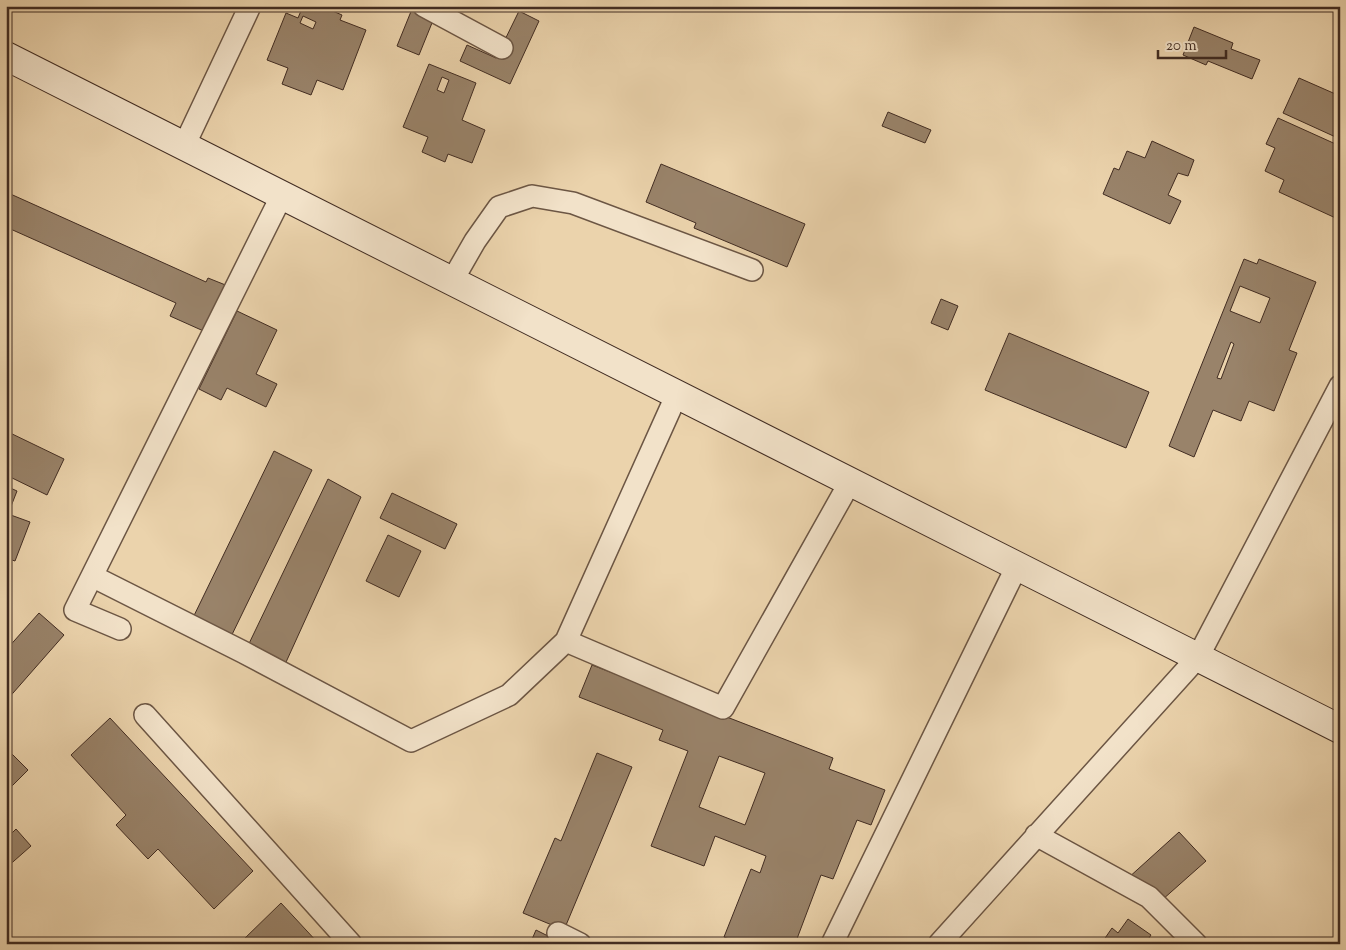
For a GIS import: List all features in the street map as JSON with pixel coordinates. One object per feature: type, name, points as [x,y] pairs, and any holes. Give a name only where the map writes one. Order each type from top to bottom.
[{"type":"street","points":[[184,146],[250,6]]},
{"type":"street","points":[[424,6],[502,48]]},
{"type":"street","points":[[6,56],[1340,728]]},
{"type":"street","points":[[120,629],[75,610],[282,195]]},
{"type":"street","points":[[452,281],[475,241],[499,207],[532,196],[573,203],[752,270]]},
{"type":"street","points":[[938,944],[1198,657],[1340,386]]},
{"type":"street","points":[[92,576],[411,740],[509,695],[566,641],[677,394]]},
{"type":"street","points":[[566,641],[722,708],[850,482]]},
{"type":"street","points":[[832,944],[1017,566]]},
{"type":"street","points":[[145,715],[351,944]]},
{"type":"street","points":[[1036,836],[1149,897],[1196,944]]},
{"type":"street","points":[[558,933],[580,944]]},
{"type":"building","points":[[303,6],[321,6],[342,15],[340,20],[366,30],[343,90],[317,80],[311,95],[282,84],[288,68],[267,60],[286,13],[298,18]],"holes":[[[303,16],[316,22],[313,29],[300,23]]]},
{"type":"building","points":[[412,9],[434,18],[419,55],[397,46]]},
{"type":"building","points":[[519,11],[539,21],[510,84],[460,61],[467,45],[496,58]]},
{"type":"building","points":[[1194,27],[1233,43],[1231,49],[1260,60],[1252,79],[1208,61],[1206,65],[1183,55]]},
{"type":"building","points":[[429,64],[476,83],[462,120],[485,130],[472,163],[448,154],[445,162],[422,152],[428,137],[403,127]],"holes":[[[442,77],[449,80],[444,93],[437,90]]]},
{"type":"building","points":[[1299,78],[1340,96],[1340,139],[1283,113]]},
{"type":"building","points":[[888,112],[931,130],[925,143],[882,126]]},
{"type":"building","points":[[1278,118],[1340,146],[1340,220],[1279,192],[1284,180],[1265,171],[1275,148],[1266,144]]},
{"type":"building","points":[[1152,141],[1194,160],[1188,176],[1178,173],[1168,195],[1181,201],[1170,224],[1103,194],[1114,168],[1119,170],[1127,151],[1145,158]]},
{"type":"building","points":[[661,164],[805,224],[787,267],[694,228],[696,223],[646,202]]},
{"type":"building","points":[[6,192],[206,282],[208,278],[228,286],[208,333],[170,316],[176,303],[6,227]]},
{"type":"building","points":[[1244,259],[1257,264],[1259,259],[1316,282],[1289,350],[1297,353],[1274,411],[1249,401],[1241,421],[1213,410],[1194,457],[1169,446]],"holes":[[[1240,286],[1270,298],[1260,323],[1230,311]],[[1231,342],[1234,344],[1221,379],[1217,378]]]},
{"type":"building","points":[[941,299],[958,306],[948,330],[931,323]]},
{"type":"building","points":[[237,311],[277,330],[256,374],[277,384],[266,407],[227,388],[221,400],[199,389]]},
{"type":"building","points":[[1009,333],[1149,392],[1126,448],[985,390]]},
{"type":"building","points":[[6,431],[64,459],[47,495],[6,475]]},
{"type":"building","points":[[274,451],[312,470],[225,649],[187,630]]},
{"type":"building","points":[[328,479],[361,497],[282,671],[244,654]]},
{"type":"building","points":[[6,486],[17,491],[8,514],[30,522],[15,561],[6,558]]},
{"type":"building","points":[[392,493],[457,524],[445,549],[380,518]]},
{"type":"building","points":[[388,535],[421,551],[399,597],[366,581]]},
{"type":"building","points":[[39,613],[64,635],[6,701],[6,650]]},
{"type":"building","points":[[592,665],[833,758],[829,769],[885,790],[871,825],[857,820],[833,879],[821,875],[795,944],[742,944],[724,937],[751,869],[760,873],[766,856],[715,836],[704,866],[651,846],[688,751],[659,740],[663,730],[579,697]],"holes":[[[719,756],[765,773],[745,825],[699,807]]]},
{"type":"building","points":[[110,718],[253,871],[214,909],[158,849],[148,859],[116,825],[126,815],[71,755]]},
{"type":"building","points":[[6,748],[28,770],[11,787],[6,782]]},
{"type":"building","points":[[597,753],[632,767],[564,930],[523,913],[555,838],[561,841]]},
{"type":"building","points":[[16,829],[31,846],[6,868],[6,839]]},
{"type":"building","points":[[1179,832],[1206,861],[1153,908],[1127,879]]},
{"type":"building","points":[[281,903],[319,944],[245,944],[242,941]]},
{"type":"building","points":[[1128,919],[1151,935],[1145,944],[1101,944],[1112,928],[1118,933]]},
{"type":"building","points":[[536,930],[564,944],[530,944]]}]
